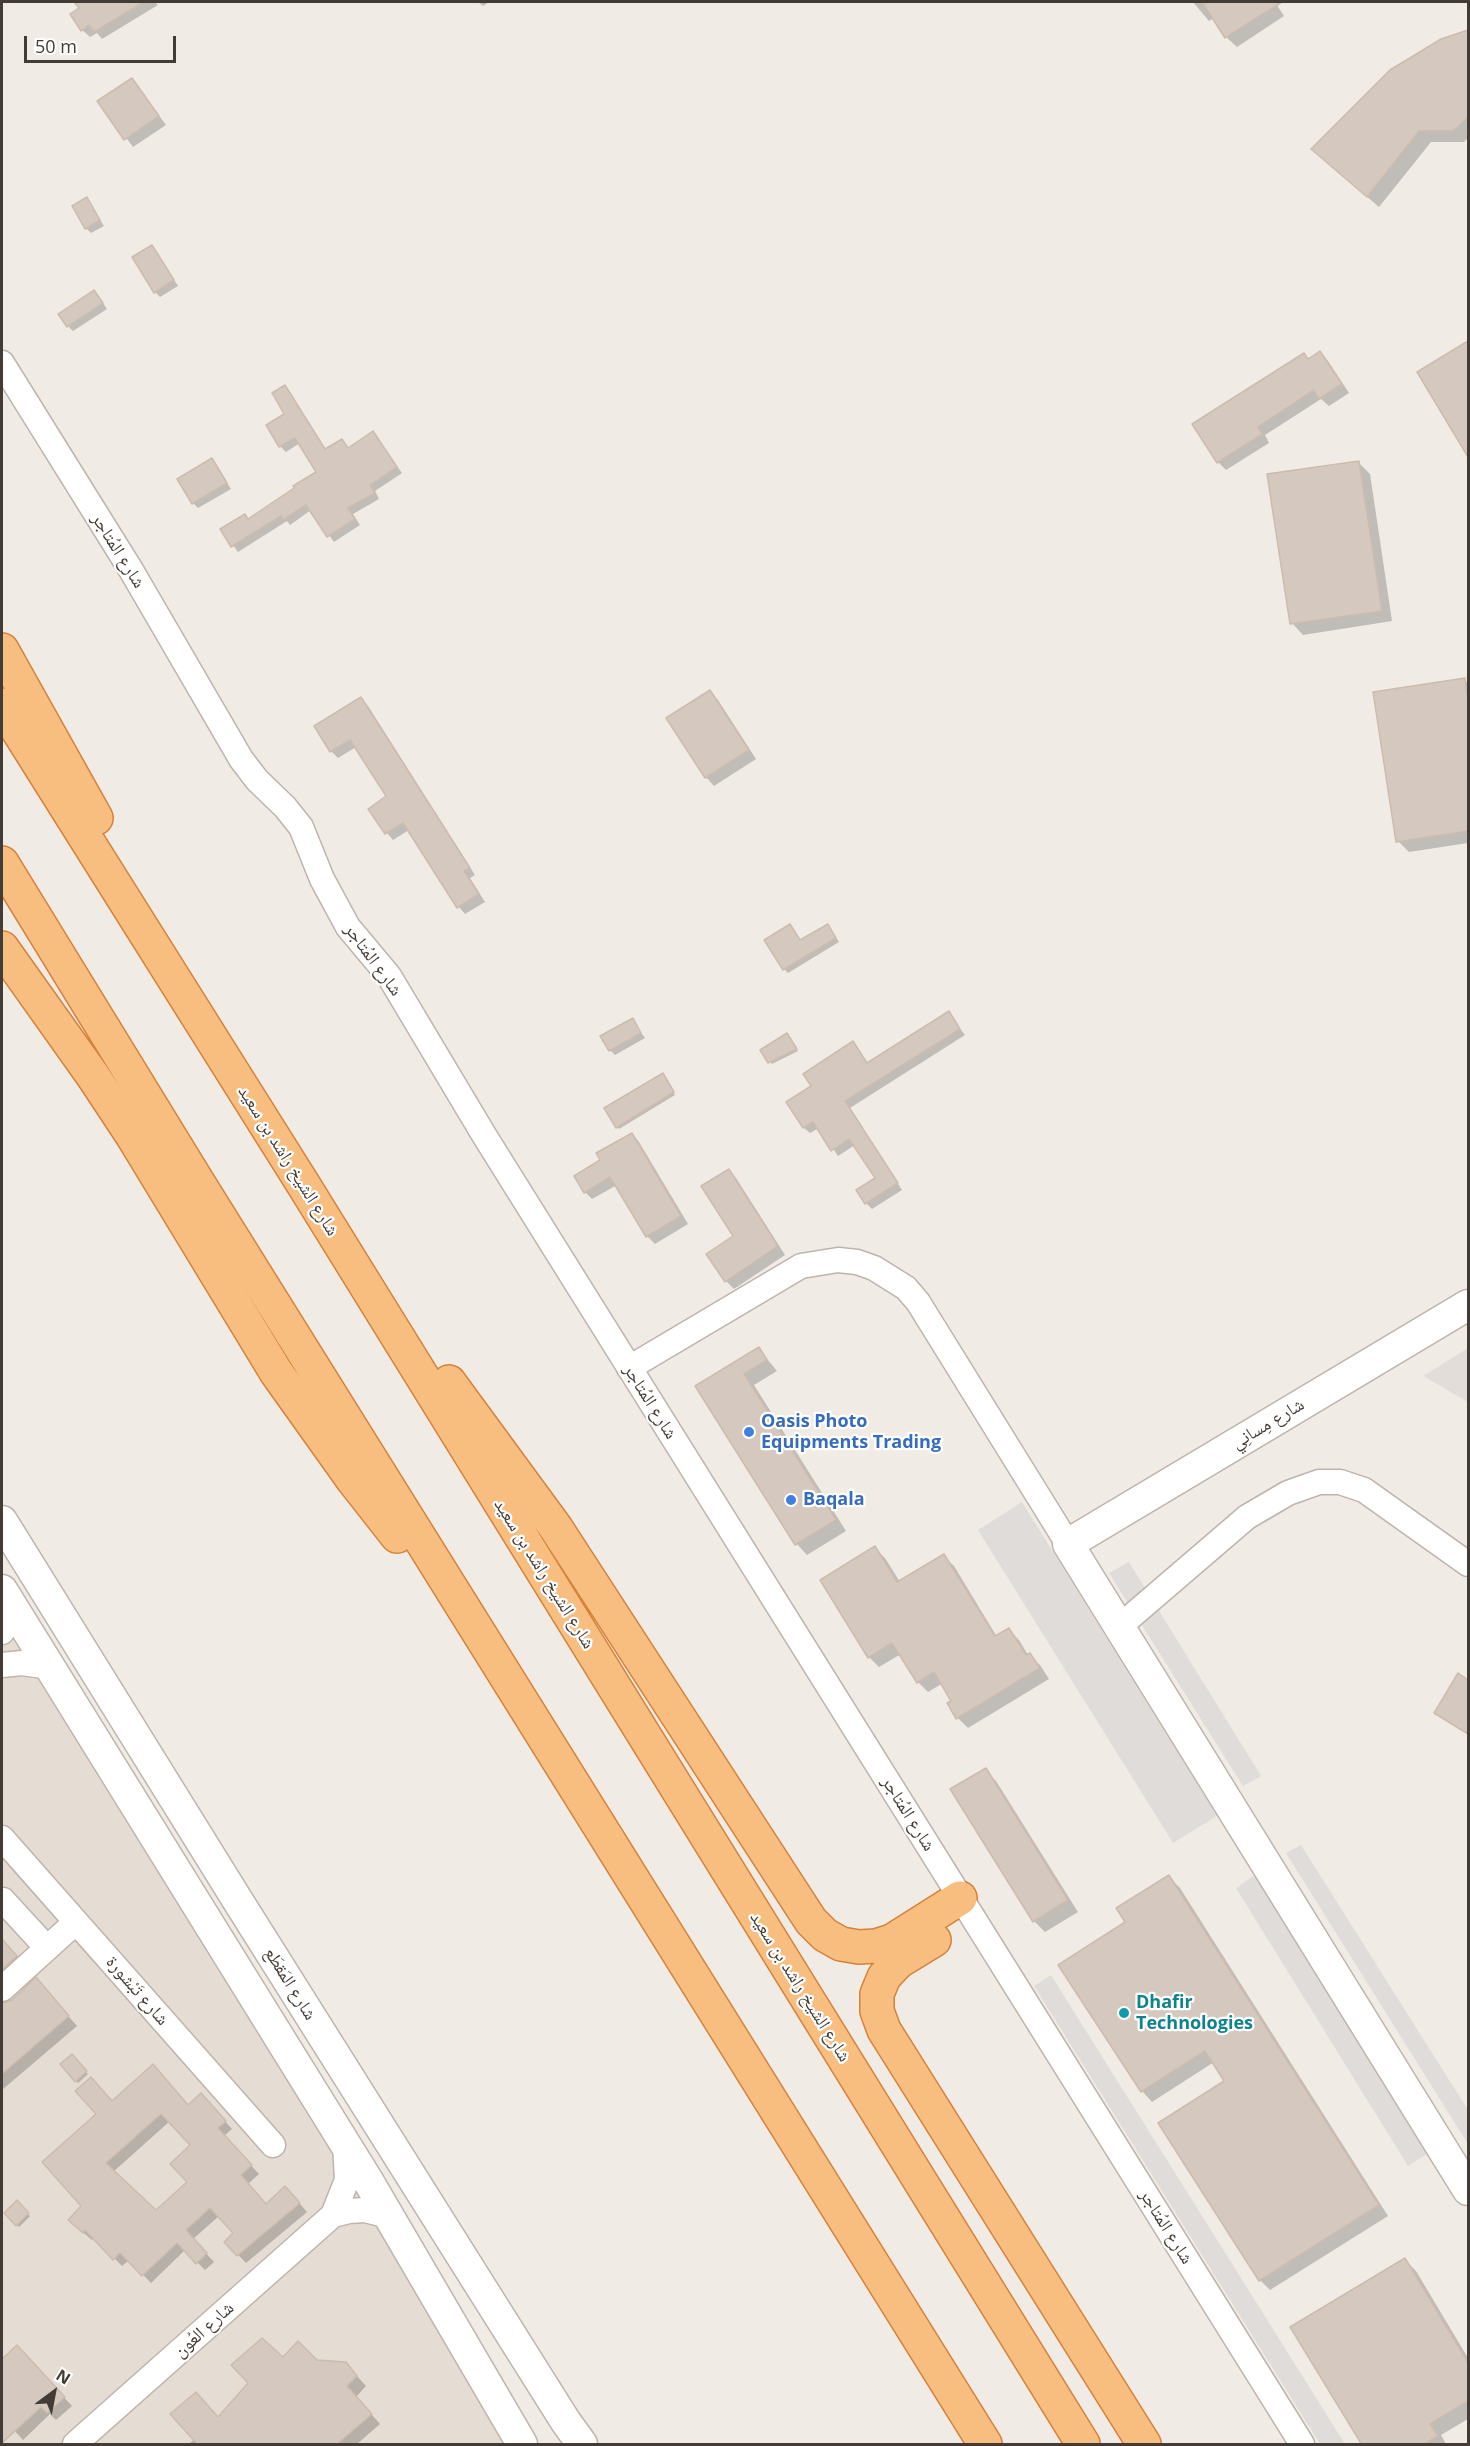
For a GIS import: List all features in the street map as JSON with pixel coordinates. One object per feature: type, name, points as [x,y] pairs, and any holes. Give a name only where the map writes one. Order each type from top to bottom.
[{"type":"highway","points":[[2,650],[268,1129]]},
{"type":"highway","name":"شارع الشيخ راشد بن سعيد","points":[[2,705],[303,1184],[1083,2445]]},
{"type":"highway","points":[[2,862],[985,2445]]},
{"type":"highway","points":[[2,948],[132,1135],[276,1372],[313,1427],[390,1527],[469,1617]]},
{"type":"highway","points":[[303,1184],[556,1528],[811,1921],[825,1935],[841,1944],[859,1947],[876,1946],[966,1907]]},
{"type":"highway","points":[[966,1907],[898,1962],[884,1977],[877,1994],[877,2012],[884,2030],[1144,2445]]},
{"type":"street","name":"شارع المُتاجر","points":[[2,363],[131,570],[241,759],[257,780],[285,807],[301,827],[322,879],[348,927],[388,976],[490,1145],[1302,2445]]},
{"type":"street","points":[[629,1368],[801,1266],[838,1260],[857,1262],[891,1276],[906,1288],[918,1302],[1120,1626],[1468,2190]]},
{"type":"street","name":"شارع مِسانِي","points":[[1068,1544],[1468,1305]]},
{"type":"street","points":[[1120,1626],[1247,1517],[1288,1492],[1319,1482],[1340,1482],[1364,1490],[1468,1564]]},
{"type":"street","name":"شارع المَقطَع","points":[[2,1521],[238,1901],[582,2445]]},
{"type":"street","points":[[2,1632],[5,1596]]},
{"type":"street","name":"شارع المَقطَع","points":[[5,1596],[345,2143],[522,2445]]},
{"type":"street","points":[[2,1665],[22,1663],[50,1667]]},
{"type":"street","points":[[75,1710],[119,1764],[221,1924],[231,1925],[236,1922],[238,1901]]},
{"type":"street","name":"شارع تَبْشورة","points":[[2,1838],[273,2145]]},
{"type":"street","points":[[3,1900],[47,1948]]},
{"type":"street","points":[[2,1989],[76,1922]]},
{"type":"street","name":"شارع العُون","points":[[75,2445],[333,2216],[347,2180],[345,2143]]},
{"type":"street","points":[[333,2216],[349,2211],[365,2210],[389,2216]]},
{"type":"shaded area","points":[[1468,1348],[1468,1402],[1423,1376]]},
{"type":"shaded area","points":[[1022,1502],[1217,1816],[1173,1843],[978,1530]]},
{"type":"shaded area","points":[[1129,1562],[1261,1776],[1243,1786],[1109,1573]]},
{"type":"shaded area","points":[[2,1621],[146,1849],[511,2444],[2,2444]]},
{"type":"shaded area","points":[[1301,1845],[1468,2110],[1468,2144],[1286,1853]]},
{"type":"shaded area","points":[[1255,1875],[1430,2152],[1408,2166],[1236,1888]]},
{"type":"shaded area","points":[[1051,1975],[1345,2444],[1320,2444],[1034,1986]]},
{"type":"building","points":[[74,2],[144,2],[94,32],[89,25],[81,31],[70,14],[79,8]]},
{"type":"building","points":[[1202,2],[1282,2],[1225,38]]},
{"type":"building","points":[[1468,30],[1468,117],[1453,131],[1419,131],[1367,197],[1311,149],[1390,70],[1441,39]]},
{"type":"building","points":[[132,78],[159,116],[124,140],[97,101]]},
{"type":"building","points":[[87,197],[100,220],[85,229],[72,206]]},
{"type":"building","points":[[152,245],[174,280],[154,293],[132,257]]},
{"type":"building","points":[[94,290],[103,303],[67,327],[58,314]]},
{"type":"building","points":[[1468,341],[1468,457],[1417,372]]},
{"type":"building","points":[[1320,351],[1342,384],[1319,399],[1314,390],[1258,427],[1262,434],[1217,463],[1192,424],[1304,353],[1308,359]]},
{"type":"building","points":[[285,385],[325,449],[342,439],[348,448],[373,431],[397,467],[370,485],[375,493],[348,508],[355,519],[327,537],[306,505],[283,520],[281,516],[231,547],[220,529],[245,514],[248,519],[316,472],[295,438],[279,447],[266,425],[284,414],[272,393]]},
{"type":"building","points":[[212,458],[227,483],[192,504],[177,479]]},
{"type":"building","points":[[1359,461],[1382,611],[1290,624],[1267,474]]},
{"type":"building","points":[[1465,678],[1468,700],[1468,831],[1396,842],[1373,692]]},
{"type":"building","points":[[710,690],[749,750],[705,778],[666,718]]},
{"type":"building","points":[[361,697],[470,868],[464,871],[479,894],[457,908],[403,823],[385,834],[368,809],[386,796],[350,740],[330,752],[314,726]]},
{"type":"building","points":[[790,924],[800,940],[828,924],[836,938],[783,970],[764,940]]},
{"type":"building","points":[[949,1011],[960,1029],[845,1101],[898,1183],[865,1204],[856,1190],[875,1178],[849,1139],[831,1151],[813,1122],[803,1128],[786,1102],[811,1086],[803,1074],[853,1041],[867,1063]]},
{"type":"building","points":[[633,1018],[641,1033],[609,1051],[600,1036]]},
{"type":"building","points":[[787,1033],[797,1049],[768,1063],[760,1050]]},
{"type":"building","points":[[663,1073],[674,1092],[616,1128],[604,1108]]},
{"type":"building","points":[[632,1133],[681,1216],[646,1237],[610,1177],[584,1193],[574,1176],[600,1160],[596,1153]]},
{"type":"building","points":[[729,1169],[778,1246],[725,1282],[706,1254],[733,1236],[701,1186]]},
{"type":"building","points":[[759,1347],[767,1360],[744,1374],[836,1520],[795,1545],[695,1386]]},
{"type":"building","points":[[875,1546],[897,1582],[944,1554],[995,1636],[1009,1628],[1026,1655],[1030,1653],[1040,1668],[956,1719],[947,1703],[951,1701],[934,1672],[917,1683],[892,1643],[868,1658],[820,1580]]},
{"type":"building","points":[[1458,1673],[1468,1680],[1468,1734],[1434,1713]]},
{"type":"building","points":[[986,1768],[1068,1900],[1033,1922],[950,1789]]},
{"type":"building","points":[[1169,1875],[1379,2205],[1259,2281],[1158,2123],[1224,2081],[1205,2051],[1141,2092],[1058,1965],[1125,1922],[1116,1908]]},
{"type":"building","points":[[2,1939],[17,1956],[2,1970]]},
{"type":"building","points":[[36,1977],[69,2016],[2,2074],[2,2003],[12,2000]]},
{"type":"building","points":[[72,2054],[87,2071],[75,2082],[60,2064]]},
{"type":"building","points":[[153,2064],[188,2105],[201,2093],[226,2121],[218,2128],[252,2165],[241,2175],[266,2204],[285,2186],[300,2203],[237,2256],[224,2242],[233,2233],[210,2208],[186,2230],[207,2253],[196,2264],[177,2243],[142,2276],[120,2253],[113,2260],[85,2230],[83,2233],[68,2220],[81,2206],[42,2162],[96,2114],[75,2091],[91,2077],[112,2101]],"holes":[[[161,2114],[190,2145],[170,2164],[187,2182],[156,2210],[106,2163]]]},
{"type":"building","points":[[17,2200],[29,2213],[16,2226],[4,2213]]},
{"type":"building","points":[[1405,2258],[1468,2363],[1468,2401],[1430,2424],[1438,2436],[1423,2445],[1362,2445],[1290,2327]]},
{"type":"building","points":[[262,2338],[283,2357],[298,2341],[317,2360],[346,2362],[357,2376],[347,2386],[372,2414],[336,2445],[198,2445],[170,2414],[196,2392],[218,2417],[248,2383],[231,2365]]},
{"type":"building","points":[[17,2345],[65,2397],[47,2413],[41,2407],[2,2443],[2,2359]]},
{"type":"place","name":"Oasis Photo Equipments Trading","points":[[749,1432]]},
{"type":"place","name":"Baqala","points":[[791,1500]]},
{"type":"place","name":"Dhafir Technologies","points":[[1124,2013]]}]
